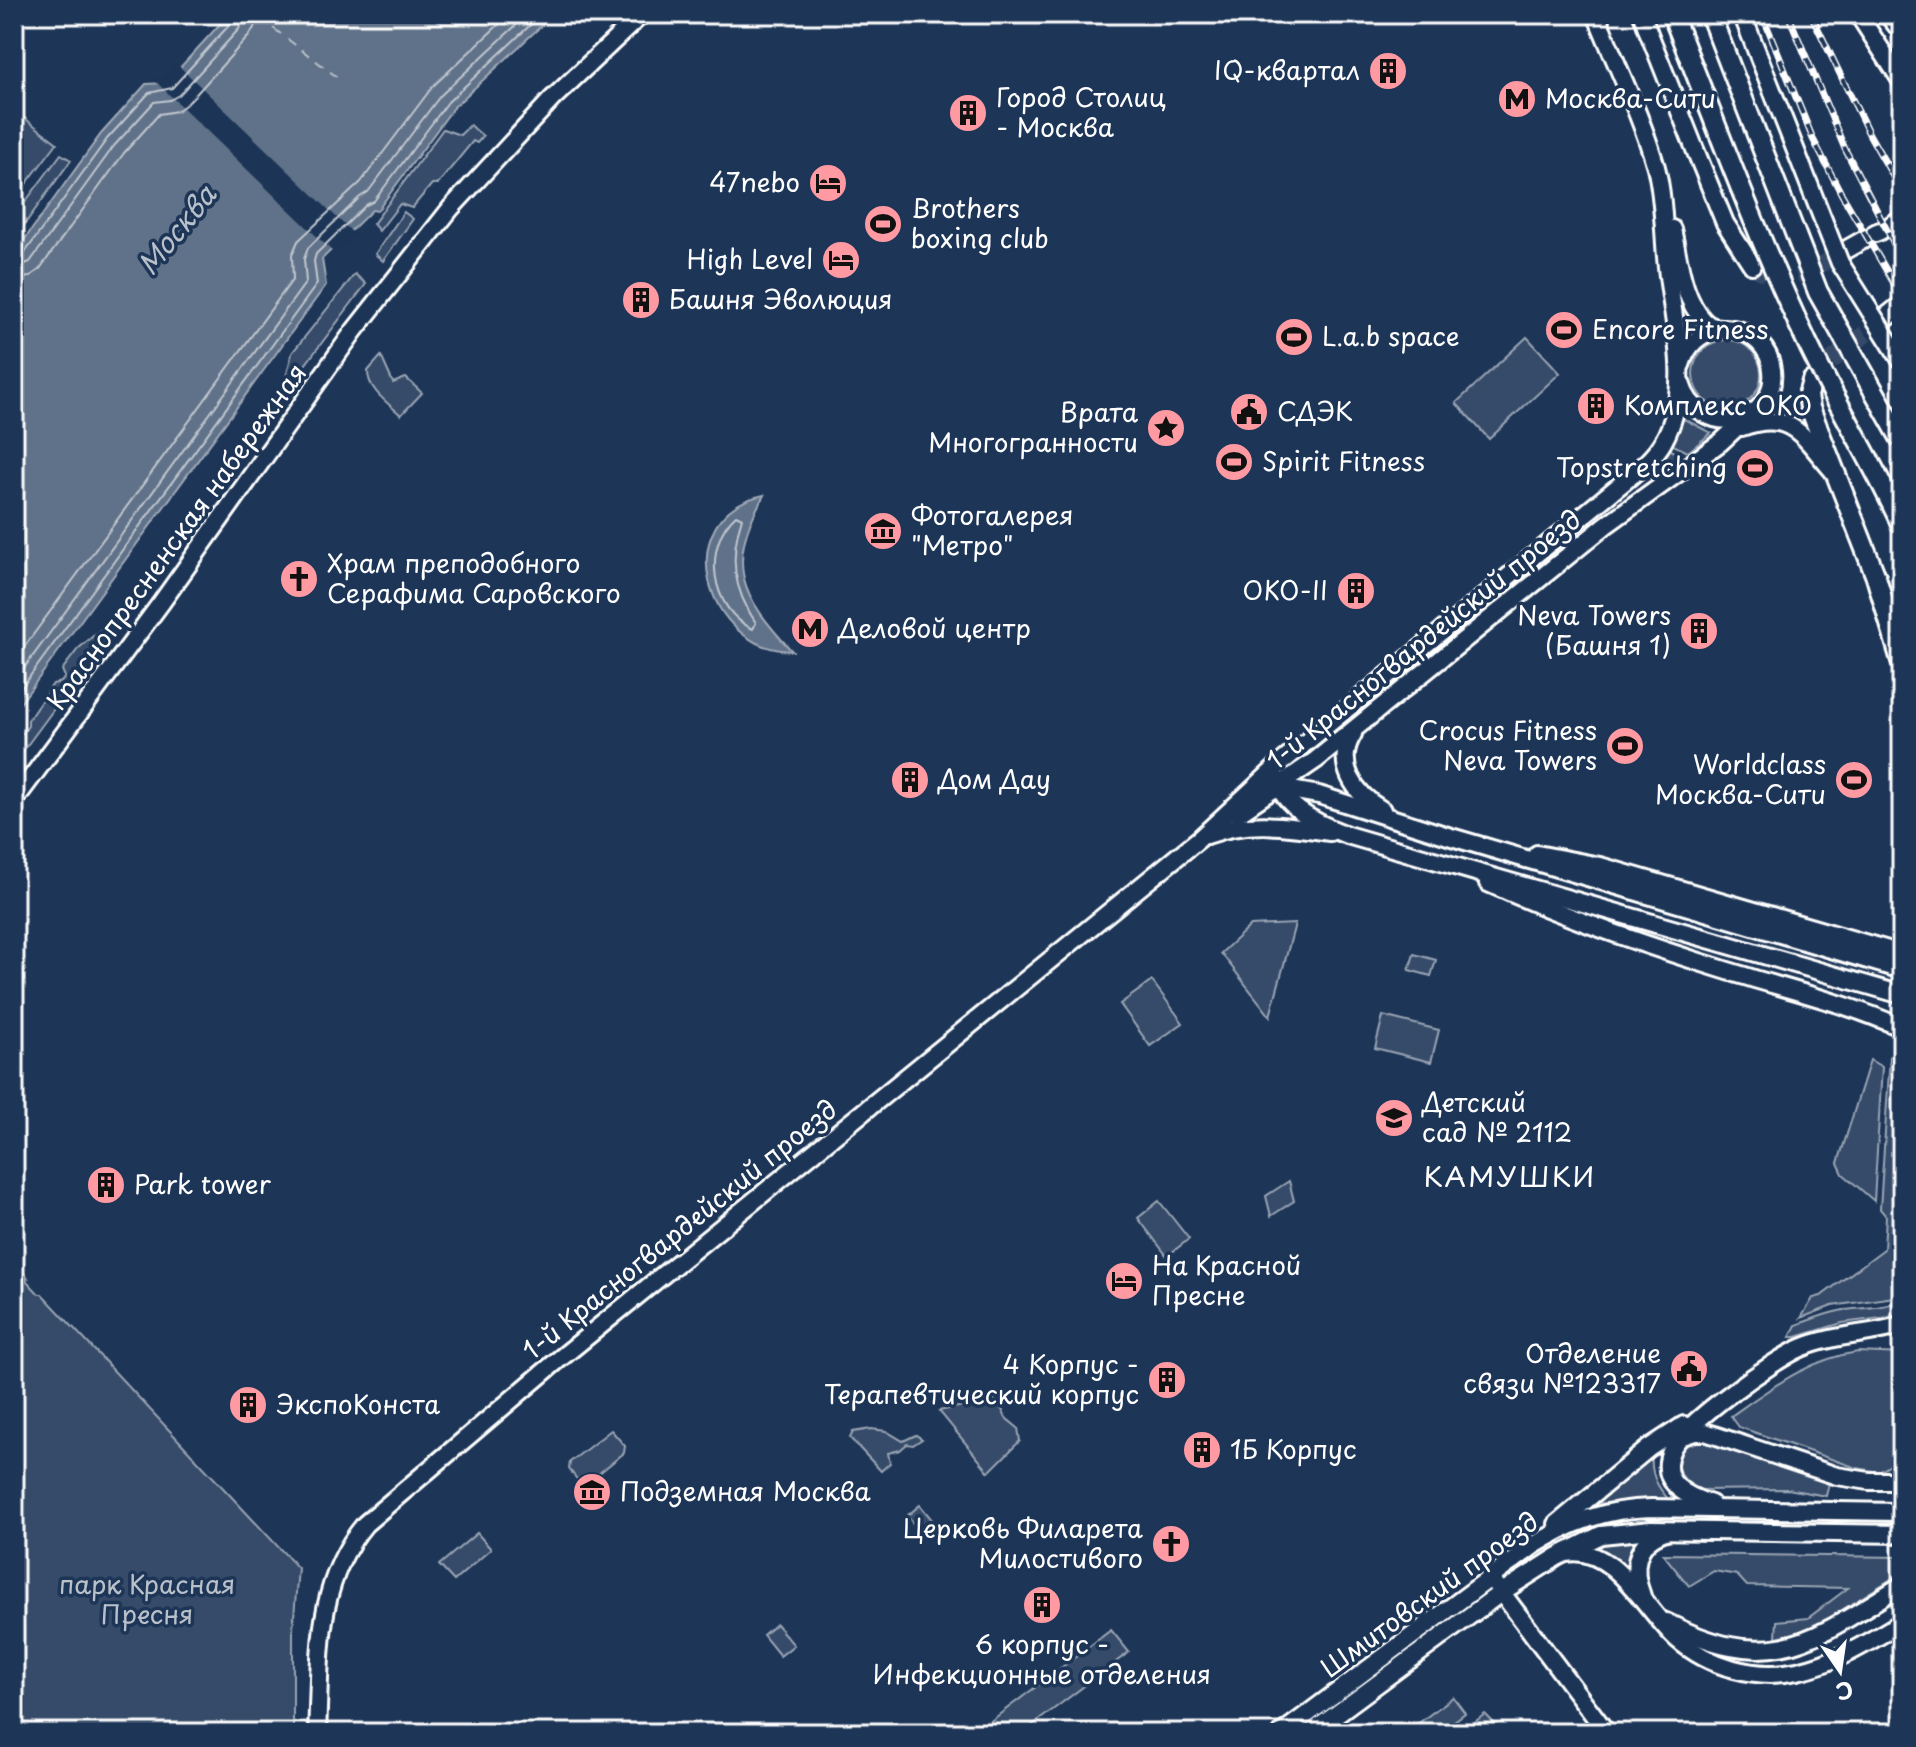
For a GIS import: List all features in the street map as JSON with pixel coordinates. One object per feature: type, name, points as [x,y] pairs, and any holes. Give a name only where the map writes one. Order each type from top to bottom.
[{"type":"main road","name":"Краснопресненская набережная","points":[[14,801],[161,603],[377,301],[478,178],[552,99],[642,14]]},
{"type":"main road","points":[[1596,14],[1645,135],[1694,308],[1709,326],[1744,332],[1755,338],[1769,357],[1772,381],[1769,393],[1750,415],[1732,421],[1717,420],[1703,415],[1684,394],[1668,276],[1663,201]]},
{"type":"main road","points":[[1642,14],[1725,223],[1752,265]]},
{"type":"main road","points":[[1672,14],[1761,238],[1801,329],[1902,526]]},
{"type":"main road","points":[[1710,14],[1818,292],[1902,441]]},
{"type":"main road","points":[[1742,14],[1840,263],[1902,362]]},
{"type":"main road","points":[[1858,14],[1902,82]]},
{"type":"main road","points":[[1887,14],[1902,32]]},
{"type":"main road","points":[[1847,249],[1882,230]]},
{"type":"main road","points":[[1680,372],[1690,345],[1699,337],[1720,328]]},
{"type":"main road","name":"1-й Красногвардейский проезд","points":[[317,1733],[321,1636],[328,1598],[342,1554],[365,1524],[442,1455],[1199,839],[1282,762],[1649,460],[1663,443],[1674,415],[1680,372]]},
{"type":"main road","points":[[1812,381],[1808,395],[1810,408],[1876,577],[1902,664]]},
{"type":"main road","name":"1-й Красногвардейский проезд","points":[[1199,839],[1279,788],[1606,525],[1721,442],[1750,415]]},
{"type":"main road","points":[[1721,442],[1743,426],[1778,420],[1799,433],[1834,473]]},
{"type":"main road","points":[[1357,727],[1345,748],[1344,758],[1355,787],[1368,802],[1412,825]]},
{"type":"main road","points":[[1282,762],[1277,779],[1279,788],[1301,811],[1347,835]]},
{"type":"main road","points":[[1253,789],[1279,788],[1319,795],[1902,970]]},
{"type":"main road","points":[[1199,839],[1244,824],[1267,824],[1347,835],[1902,995]]},
{"type":"main road","points":[[1448,836],[1600,866],[1902,954]]},
{"type":"main road","points":[[1436,859],[1579,921],[1723,970],[1874,1016],[1902,1028]]},
{"type":"main road","points":[[1607,1733],[1491,1577],[1662,1439],[1716,1406],[1790,1353],[1816,1343],[1902,1324]]},
{"type":"main road","points":[[1855,1335],[1902,1336]]},
{"type":"main road","points":[[1716,1406],[1679,1439],[1669,1458],[1669,1472],[1674,1484],[1691,1498],[1727,1509]]},
{"type":"main road","points":[[1679,1439],[1691,1433],[1705,1432],[1837,1476],[1879,1482],[1902,1481]]},
{"type":"main road","name":"Шмитовский проезд","points":[[1282,1733],[1491,1577],[1557,1532],[1594,1515],[1637,1508],[1902,1512]]},
{"type":"main road","points":[[1670,1530],[1650,1538],[1637,1555],[1636,1578],[1650,1607],[1666,1622],[1714,1642],[1775,1649],[1823,1634],[1902,1585]]},
{"type":"main road","name":"Шмитовский проезд","points":[[1311,1733],[1502,1592],[1557,1557],[1607,1533],[1670,1530],[1902,1534]]},
{"type":"main road","points":[[1557,1557],[1577,1552],[1597,1557],[1613,1568],[1677,1639],[1731,1668],[1758,1673],[1808,1669],[1836,1659],[1902,1622]]},
{"type":"main road","points":[[1871,1640],[1902,1630]]},
{"type":"green space","points":[[14,110],[57,143],[14,200]]},
{"type":"green space","points":[[470,125],[483,136],[477,143],[473,141],[438,184],[432,184],[412,208],[400,204],[379,231],[373,224],[443,129],[460,135]]},
{"type":"green space","points":[[61,154],[71,160],[14,239],[14,217]]},
{"type":"green space","points":[[404,212],[413,219],[383,261],[375,254]]},
{"type":"green space","points":[[355,274],[366,284],[296,377],[285,381],[292,353]]},
{"type":"green space","points":[[1527,337],[1560,373],[1489,439],[1456,403]]},
{"type":"green space","points":[[1720,340],[1734,340],[1746,345],[1756,355],[1761,374],[1756,393],[1746,403],[1734,408],[1720,408],[1708,403],[1698,393],[1693,381],[1693,367],[1698,355],[1708,345]]},
{"type":"green space","points":[[381,356],[393,383],[406,378],[422,393],[401,415],[371,384],[368,371]]},
{"type":"green space","points":[[1684,419],[1711,433],[1688,452],[1671,444]]},
{"type":"green space","points":[[1669,449],[1679,454],[1680,458],[1652,480],[1647,475]]},
{"type":"green space","points":[[112,620],[116,625],[14,763],[14,739],[28,726],[28,720],[53,684],[65,677],[62,670],[78,649]]},
{"type":"green space","points":[[1295,924],[1270,1016],[1221,953],[1250,926]]},
{"type":"green space","points":[[1414,954],[1436,960],[1431,976],[1409,970]]},
{"type":"green space","points":[[1152,981],[1183,1023],[1150,1046],[1120,1004]]},
{"type":"green space","points":[[1383,1016],[1439,1030],[1431,1062],[1375,1048]]},
{"type":"green space","points":[[1890,1056],[1902,1078],[1900,1291],[1894,1297],[1832,1306],[1801,1318],[1813,1298],[1821,1296],[1884,1249],[1886,1216],[1880,1209]]},
{"type":"green space","points":[[1870,1060],[1882,1067],[1874,1201],[1843,1174],[1838,1163]]},
{"type":"green space","points":[[1289,1181],[1294,1201],[1271,1216],[1266,1196]]},
{"type":"green space","points":[[1159,1201],[1189,1239],[1167,1256],[1138,1218]]},
{"type":"green space","name":"парк Красная Пресня","points":[[14,1263],[28,1278],[25,1279],[298,1568],[293,1629],[293,1733],[14,1733]]},
{"type":"green space","points":[[1902,1299],[1902,1310],[1889,1317],[1842,1323],[1790,1337],[1796,1325],[1817,1317],[1887,1305]]},
{"type":"green space","points":[[1858,1352],[1902,1354],[1902,1458],[1879,1472],[1857,1468],[1739,1427],[1731,1416],[1806,1368]]},
{"type":"green space","points":[[997,1399],[1006,1418],[1018,1428],[1020,1441],[989,1472],[939,1411]]},
{"type":"green space","points":[[871,1429],[886,1431],[903,1441],[916,1435],[922,1439],[888,1453],[890,1463],[881,1471],[850,1438],[853,1432]]},
{"type":"green space","points":[[611,1430],[625,1446],[624,1453],[587,1483],[580,1483],[569,1469],[570,1462]]},
{"type":"green space","points":[[1696,1439],[1710,1440],[1830,1479],[1826,1496],[1788,1489],[1698,1490],[1684,1478],[1677,1463],[1680,1450]]},
{"type":"green space","points":[[1652,1453],[1655,1479],[1670,1501],[1632,1500],[1595,1504]]},
{"type":"green space","points":[[920,1505],[938,1527],[925,1538],[907,1516]]},
{"type":"green space","points":[[477,1533],[491,1549],[454,1581],[439,1565]]},
{"type":"green space","points":[[1646,1538],[1630,1582],[1586,1550],[1616,1541]]},
{"type":"green space","points":[[1663,1554],[1902,1557],[1902,1572],[1810,1630],[1776,1637],[1777,1621],[1808,1618],[1848,1588],[1747,1586],[1737,1575],[1714,1571],[1689,1586]]},
{"type":"green space","points":[[776,1624],[794,1645],[780,1656],[763,1635]]},
{"type":"green space","points":[[1111,1630],[1129,1652],[1022,1733],[975,1733]]},
{"type":"green space","points":[[1453,1697],[1465,1713],[1438,1733],[1421,1733],[1415,1726]]},
{"type":"green space","points":[[1485,1714],[1500,1729],[1500,1733],[1460,1733]]},
{"type":"water","name":"Москва","points":[[229,14],[554,14],[454,107],[377,211],[372,210],[322,259],[326,285],[14,712],[14,254],[101,134],[146,84],[166,83]]},
{"type":"water","points":[[764,495],[745,541],[742,560],[744,578],[760,613],[792,651],[762,645],[737,629],[719,607],[709,580],[707,553],[715,528],[734,507]]},
{"type":"water","points":[[14,1678],[24,1700],[14,1713]]},
{"type":"pier","points":[[177,64],[354,234],[334,253],[154,80],[164,79]]},
{"type":"ferry route","points":[[273,28],[337,77]]},
{"type":"tunnel","points":[[1752,265],[1764,273],[1788,277],[1813,269],[1847,249]]},
{"type":"tunnel","points":[[1812,381],[1822,368],[1887,317]]},
{"type":"railway","points":[[1762,14],[1813,139],[1902,297]]},
{"type":"railway","points":[[1788,14],[1845,149],[1902,259]]},
{"type":"railway","points":[[1811,14],[1869,134],[1902,192]]},
{"type":"place","name":"IQ-квартал","points":[[1388,71]]},
{"type":"place","name":"Москва-Сити","points":[[1517,99]]},
{"type":"place","name":"Город Столиц - Москва","points":[[968,113]]},
{"type":"place","name":"47nebo","points":[[828,183]]},
{"type":"place","name":"Brothers boxing club","points":[[883,224]]},
{"type":"place","name":"High Level","points":[[841,260]]},
{"type":"place","name":"Башня Эволюция","points":[[641,300]]},
{"type":"place","name":"Encore Fitness","points":[[1564,330]]},
{"type":"place","name":"L.a.b space","points":[[1294,337]]},
{"type":"place","name":"Комплекс ОКО","points":[[1596,406]]},
{"type":"place","name":"СДЭК","points":[[1249,412]]},
{"type":"place","name":"Врата Многогранности","points":[[1166,428]]},
{"type":"place","name":"Spirit Fitness","points":[[1234,462]]},
{"type":"place","name":"Topstretching","points":[[1755,468]]},
{"type":"place","name":"Фотогалерея \"Метро\"","points":[[883,531]]},
{"type":"place","name":"Храм преподобного Серафима Саровского","points":[[299,579]]},
{"type":"place","name":"ОКО-II","points":[[1356,591]]},
{"type":"place","name":"Деловой центр","points":[[810,629]]},
{"type":"place","name":"Neva Towers (Башня 1)","points":[[1699,631]]},
{"type":"place","name":"Crocus Fitness Neva Towers","points":[[1625,746]]},
{"type":"place","name":"Дом Дау","points":[[910,780]]},
{"type":"place","name":"Worldclass Москва-Сити","points":[[1854,780]]},
{"type":"place","name":"Детский сад № 2112","points":[[1394,1118]]},
{"type":"place","name":"Park tower","points":[[106,1185]]},
{"type":"place","name":"На Красной Пресне","points":[[1124,1281]]},
{"type":"place","name":"Отделение связи №123317","points":[[1689,1369]]},
{"type":"place","name":"4 Корпус - Терапевтический корпус","points":[[1167,1380]]},
{"type":"place","name":"ЭкспоКонста","points":[[248,1405]]},
{"type":"place","name":"1Б Корпус","points":[[1202,1450]]},
{"type":"place","name":"Подземная Москва","points":[[592,1492]]},
{"type":"place","name":"Церковь Филарета Милостивого","points":[[1171,1544]]},
{"type":"place","name":"6 корпус - Инфекционные отделения","points":[[1042,1605]]},
{"type":"district","name":"КАМУШКИ","points":[[1510,1177]]}]
